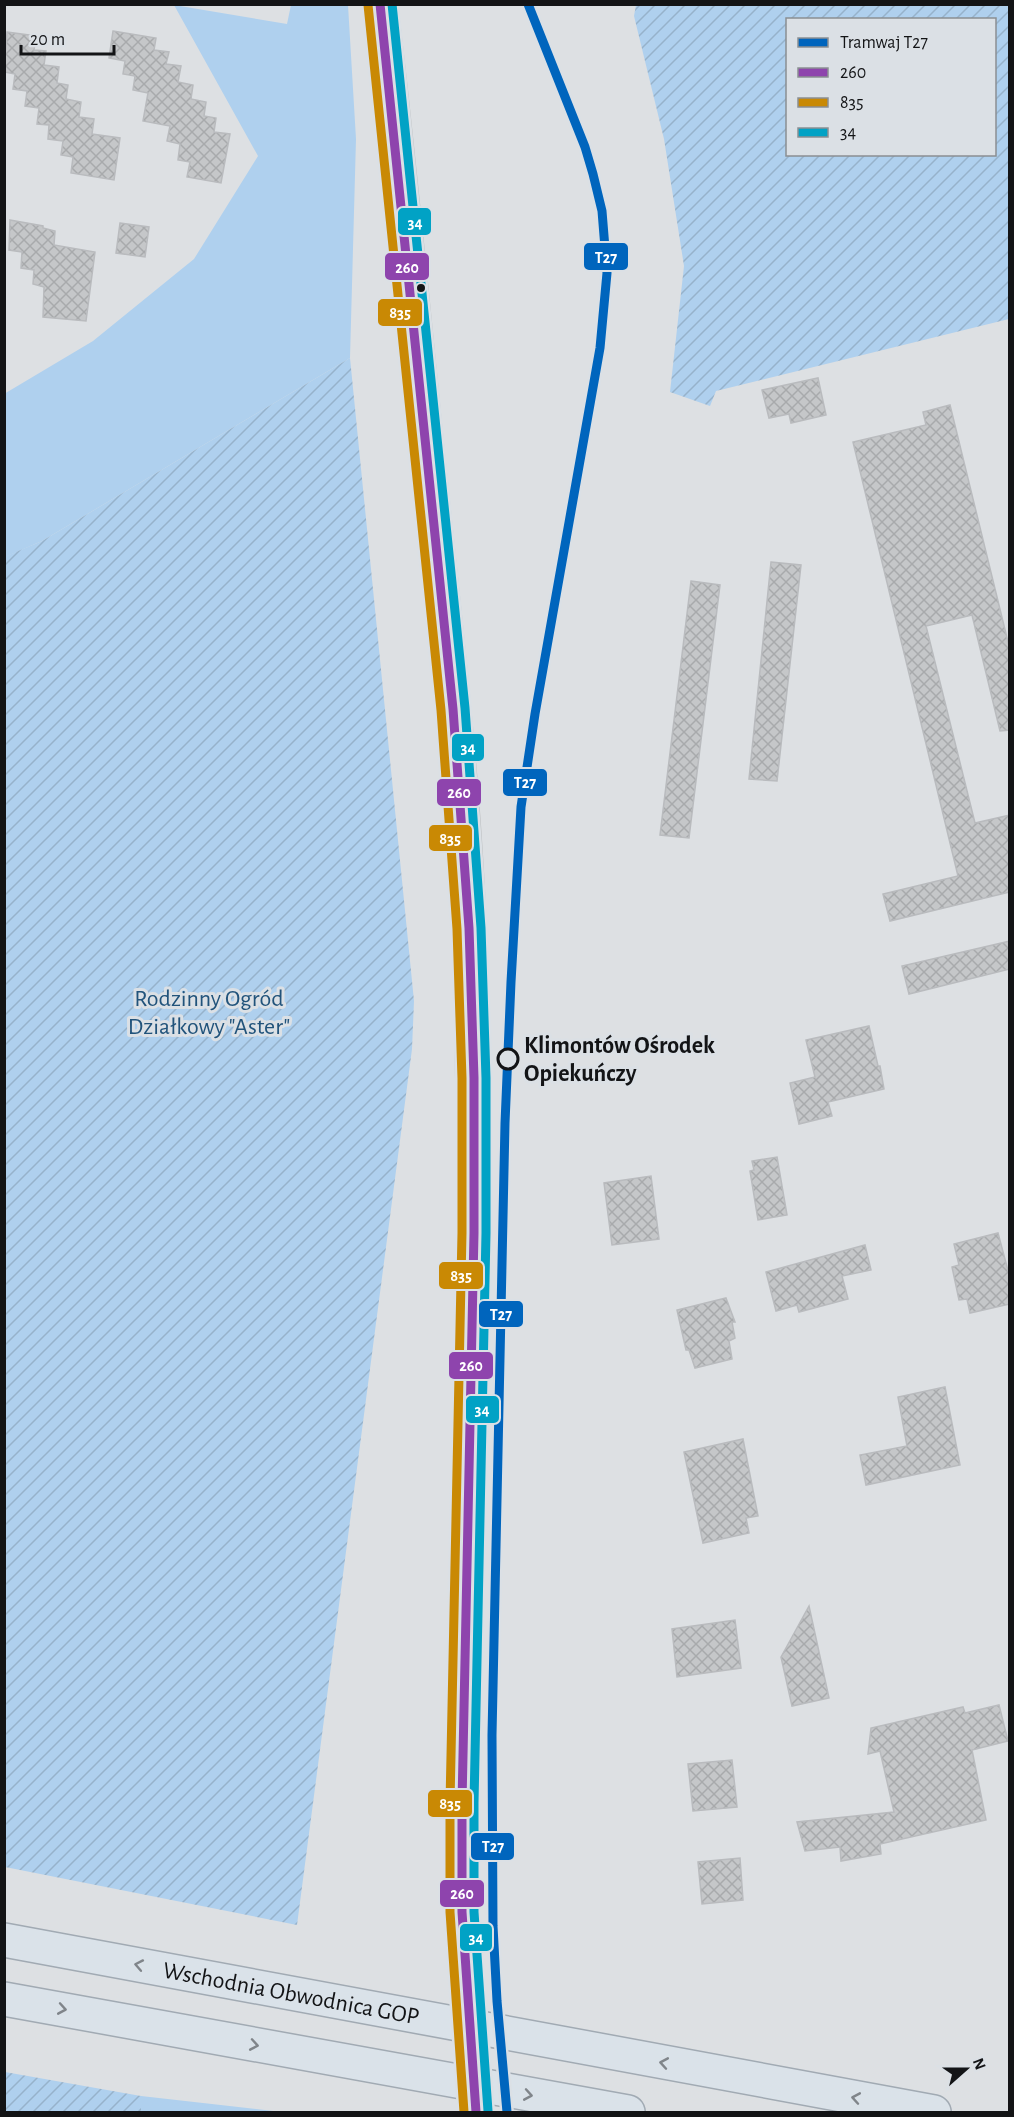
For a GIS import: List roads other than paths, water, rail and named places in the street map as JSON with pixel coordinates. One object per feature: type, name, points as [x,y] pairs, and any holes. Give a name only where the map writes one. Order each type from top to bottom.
[{"type":"highway","name":"Wschodnia Obwodnica GOP","points":[[4,1940],[934,2112]]},
{"type":"highway","points":[[4,1999],[627,2112]]},
{"type":"street","points":[[380,4],[453,709],[469,928],[474,1078],[474,1233],[463,1738],[462,1912],[476,2112]]},
{"type":"tram line","name":"T27","points":[[507,2112],[493,1926],[492,1735],[505,1123],[511,982],[521,807],[535,714],[600,348],[607,273],[602,211],[593,174],[585,147],[528,4]]},
{"type":"place","name":"Klimontów Ośrodek Opiekuńczy","points":[[508,1059]]},
{"type":"park label","name":"Rodzinny Ogród Działkowy \"Aster\"","points":[[209,1012]]}]
